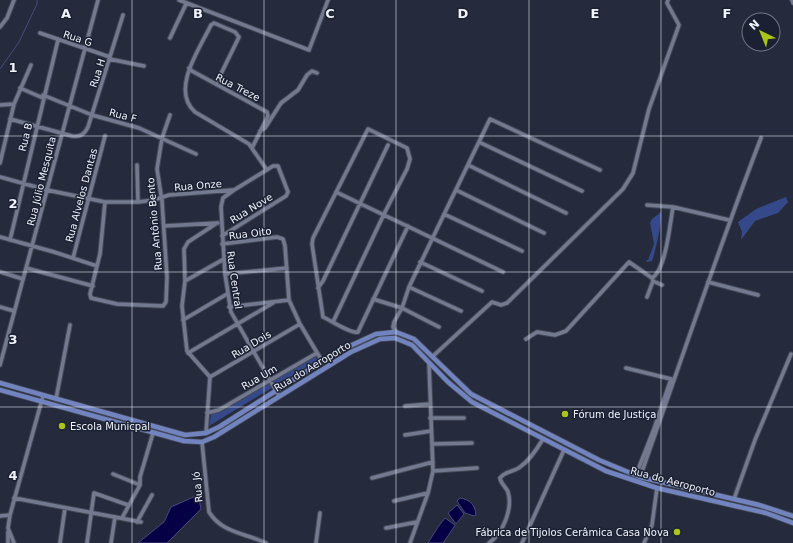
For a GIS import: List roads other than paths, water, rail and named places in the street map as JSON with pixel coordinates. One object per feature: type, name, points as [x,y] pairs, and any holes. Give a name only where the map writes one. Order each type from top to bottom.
[{"type":"main road","name":"Rua do Aeroporto","points":[[0,383],[185,435],[206,433],[219,427],[322,361],[362,340],[382,332],[396,332],[414,339],[471,394],[487,404],[578,450],[638,476],[775,509],[793,516]]},
{"type":"main road","name":"Rua do Aeroporto","points":[[202,442],[210,439],[332,362],[380,339],[395,338],[412,345],[448,382],[477,405],[606,471],[657,488],[766,513],[793,523]]},
{"type":"main road","points":[[448,382],[453,378]]},
{"type":"main road","points":[[0,390],[184,441],[202,442]]},
{"type":"main road","points":[[575,456],[578,450]]},
{"type":"street","points":[[0,27],[7,18],[14,0]]},
{"type":"street","name":"Rua Júlio Mesquita","points":[[0,365],[33,246],[68,106],[98,0]]},
{"type":"street","points":[[179,0],[186,4],[309,50],[328,0]]},
{"type":"street","points":[[432,357],[492,302],[501,305],[507,303],[626,184],[634,173],[648,109],[680,26],[668,3],[668,0]]},
{"type":"street","points":[[170,38],[186,4]]},
{"type":"street","name":"Rua H","points":[[61,133],[77,136],[84,134],[92,115],[123,15]]},
{"type":"street","points":[[216,84],[239,39],[239,36],[235,32],[216,23],[212,24],[189,68],[185,90],[189,106],[195,112],[243,139],[252,148],[267,170]]},
{"type":"street","name":"Rua G","points":[[40,34],[110,58],[144,66]]},
{"type":"street","name":"Rua B","points":[[10,240],[22,183],[58,40]]},
{"type":"street","points":[[0,163],[14,104],[31,65]]},
{"type":"street","name":"Rua Treze","points":[[189,68],[267,112],[268,116],[258,133],[252,148]]},
{"type":"street","points":[[258,133],[264,128],[281,103],[298,90],[307,75],[312,71],[317,73]]},
{"type":"street","name":"Rua F","points":[[20,88],[92,115],[131,125],[196,154]]},
{"type":"street","points":[[0,105],[14,104]]},
{"type":"street","name":"Rua Antônio Bento","points":[[93,286],[90,296],[93,299],[117,304],[161,306],[166,302],[167,294],[164,226],[157,169],[162,138],[170,115]]},
{"type":"street","points":[[10,119],[61,133]]},
{"type":"street","points":[[396,332],[393,327],[394,322],[402,308],[409,287],[489,120],[492,119],[600,170]]},
{"type":"street","points":[[333,322],[407,169],[410,159],[407,148],[370,129],[366,129],[313,238],[312,244],[321,314],[323,317],[333,322],[353,332],[358,332]]},
{"type":"street","name":"Rua Alvelos Dantas","points":[[73,258],[105,136]]},
{"type":"street","points":[[638,476],[729,220],[761,138]]},
{"type":"street","points":[[479,142],[582,190]]},
{"type":"street","points":[[318,288],[323,281],[359,202],[388,145]]},
{"type":"street","points":[[137,165],[138,202]]},
{"type":"street","name":"Rua Nove","points":[[222,236],[282,199],[288,192],[280,167],[276,165],[267,170]]},
{"type":"street","points":[[468,166],[566,213]]},
{"type":"street","name":"Rua Central","points":[[267,170],[234,190],[222,202],[219,223],[222,236],[229,307],[279,396]]},
{"type":"street","name":"Rua Onze","points":[[0,177],[47,190],[105,202],[138,202],[182,194],[234,190]]},
{"type":"street","points":[[456,190],[544,232]]},
{"type":"street","points":[[336,192],[503,272]]},
{"type":"street","points":[[26,268],[93,286],[98,266],[105,202]]},
{"type":"street","points":[[647,205],[673,207],[729,220]]},
{"type":"street","points":[[647,297],[653,279],[658,273],[664,256],[673,207]]},
{"type":"street","points":[[444,214],[522,251]]},
{"type":"street","points":[[164,226],[219,223]]},
{"type":"street","points":[[206,433],[210,377],[188,353],[183,320],[182,306],[185,281],[185,246],[219,223]]},
{"type":"street","points":[[358,332],[408,226]]},
{"type":"street","points":[[0,237],[98,266]]},
{"type":"street","name":"Rua Oito","points":[[222,244],[280,238],[283,239],[287,268]]},
{"type":"street","points":[[185,281],[224,259]]},
{"type":"street","points":[[420,262],[482,291]]},
{"type":"street","points":[[526,339],[537,332],[555,335],[566,331],[629,262],[662,285]]},
{"type":"street","points":[[225,274],[287,268],[289,300],[300,324],[322,361]]},
{"type":"street","points":[[0,272],[23,279]]},
{"type":"street","points":[[708,282],[758,295]]},
{"type":"street","points":[[409,287],[461,310]]},
{"type":"street","points":[[183,320],[227,294]]},
{"type":"street","points":[[373,299],[402,308],[439,327]]},
{"type":"street","points":[[229,307],[289,300]]},
{"type":"street","points":[[188,353],[238,325],[272,303]]},
{"type":"street","points":[[0,307],[14,311]]},
{"type":"street","name":"Rua Dois","points":[[210,377],[300,324]]},
{"type":"street","points":[[56,399],[70,325]]},
{"type":"street","points":[[358,332],[362,340]]},
{"type":"street","name":"Rua Um","points":[[207,413],[219,410],[317,353]]},
{"type":"street","points":[[734,499],[755,440],[791,354]]},
{"type":"street","points":[[410,543],[428,493],[433,471],[429,362]]},
{"type":"street","points":[[626,368],[671,379],[638,476]]},
{"type":"street","points":[[8,543],[8,528],[14,498],[43,396]]},
{"type":"street","points":[[405,406],[430,404]]},
{"type":"street","points":[[430,418],[464,418]]},
{"type":"street","points":[[405,435],[431,431]]},
{"type":"street","points":[[122,518],[140,485],[140,477],[153,432]]},
{"type":"street","points":[[489,543],[503,525],[510,504],[507,490],[500,478],[507,472],[520,467],[543,440]]},
{"type":"street","name":"Rua Jó","points":[[202,442],[203,466],[209,512],[212,518],[228,531],[249,536],[266,543]]},
{"type":"street","points":[[432,444],[472,443]]},
{"type":"street","points":[[522,543],[564,450]]},
{"type":"street","points":[[372,478],[433,462]]},
{"type":"street","points":[[433,471],[477,468]]},
{"type":"street","points":[[113,474],[140,485]]},
{"type":"street","points":[[644,543],[652,525],[657,488]]},
{"type":"street","points":[[87,543],[94,493],[128,505]]},
{"type":"street","points":[[394,501],[428,493]]},
{"type":"street","points":[[14,498],[139,522],[152,495]]},
{"type":"street","points":[[60,543],[65,508]]},
{"type":"street","points":[[316,543],[320,513]]},
{"type":"street","points":[[0,516],[10,515]]},
{"type":"street","points":[[111,543],[114,517]]},
{"type":"street","points":[[386,528],[417,522]]},
{"type":"street","points":[[8,528],[14,543]]},
{"type":"waterway","points":[[0,69],[19,42],[37,4],[37,0]]},
{"type":"place","name":"Fórum de Justiça","points":[[565,414]]},
{"type":"place","name":"Escola Municpal","points":[[62,426]]},
{"type":"place","name":"Fábrica de Tijolos Cerâmica Casa Nova","points":[[677,532]]}]
